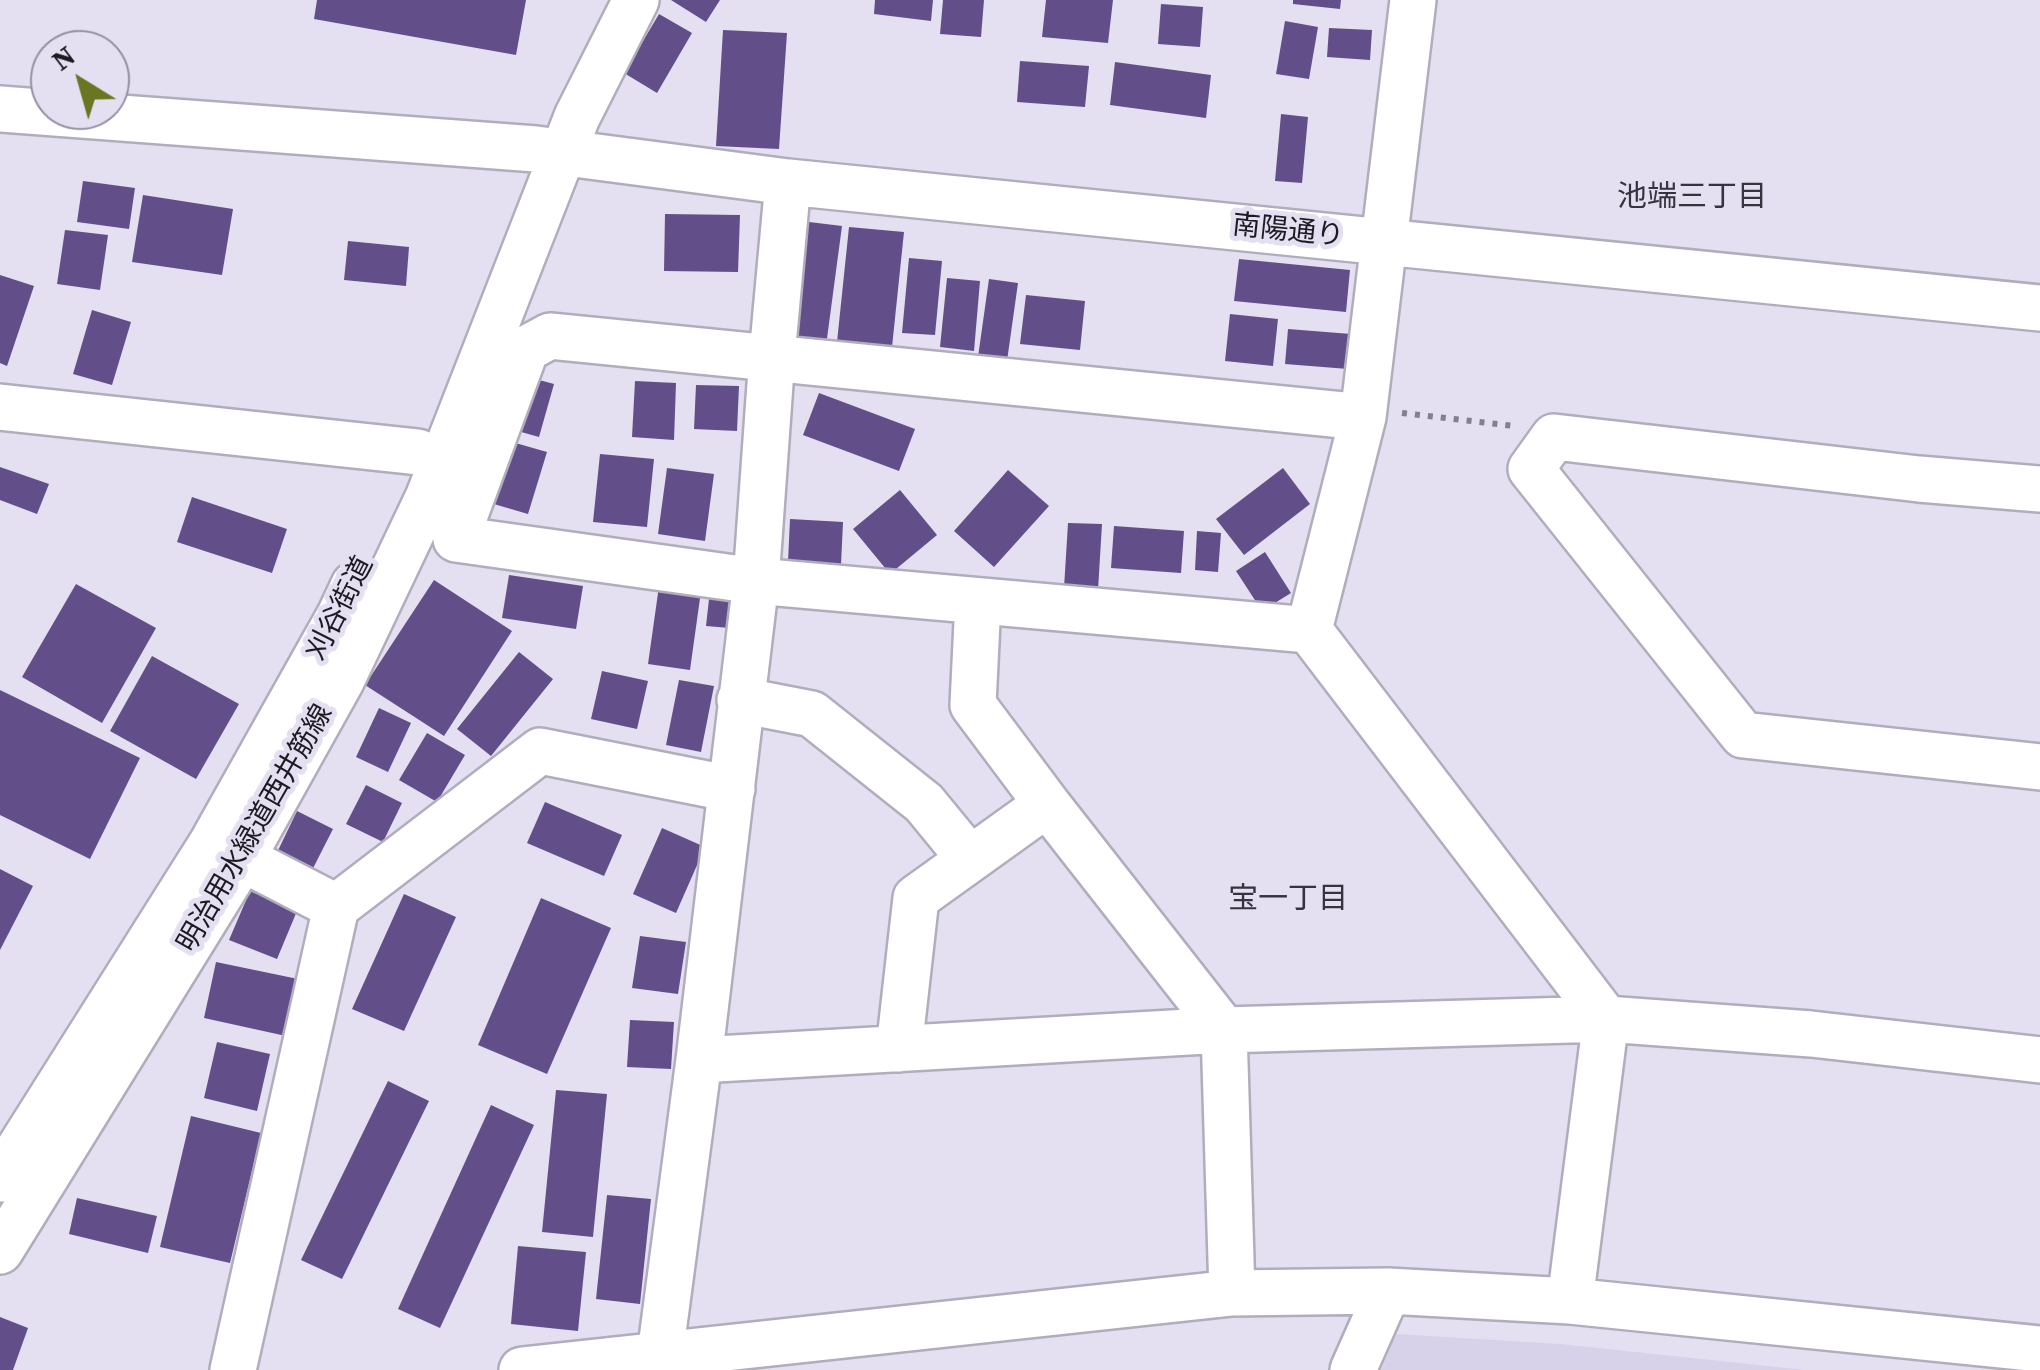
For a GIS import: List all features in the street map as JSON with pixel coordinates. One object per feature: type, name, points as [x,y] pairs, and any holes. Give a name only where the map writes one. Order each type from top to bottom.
[{"type":"street","name":"刈谷街道","points":[[0,1179],[227,850],[418,452],[482,280],[549,151],[586,34],[605,0]]},
{"type":"street","name":"明治用水緑道西井筋線","points":[[0,1251],[227,850],[341,682],[428,498],[549,151],[577,116],[636,0]]},
{"type":"street","points":[[1309,630],[1363,417],[1414,0]]},
{"type":"street","name":"南陽通り","points":[[0,109],[549,151],[788,182],[2040,308]]},
{"type":"street","points":[[659,1362],[756,581],[788,182]]},
{"type":"street","points":[[1363,417],[550,336],[526,350],[456,539],[756,581],[1309,630],[1606,1019],[1570,1301]]},
{"type":"street","points":[[0,407],[418,452]]},
{"type":"street","points":[[2040,488],[1919,480],[1554,437],[1531,469],[1742,735],[2040,768]]},
{"type":"street","points":[[978,601],[973,704],[1224,1030],[1232,1293]]},
{"type":"street","points":[[740,700],[812,714],[924,803],[970,859]]},
{"type":"street","points":[[234,1370],[336,907],[540,751],[732,790]]},
{"type":"street","points":[[899,1049],[916,898],[1047,804]]},
{"type":"street","points":[[227,850],[336,907]]},
{"type":"street","points":[[698,1060],[1224,1030],[1606,1019],[1811,1034],[2040,1060]]},
{"type":"street","points":[[1353,1370],[1388,1292]]},
{"type":"street","points":[[522,1370],[659,1362],[1232,1293],[1388,1292],[1570,1301],[2040,1349]]},
{"type":"path","points":[[1363,417],[1377,410],[1522,427],[1554,437]]},
{"type":"shaded area","points":[[1396,1334],[1560,1344],[1805,1370],[1381,1370]]},
{"type":"building","points":[[317,0],[526,0],[516,55],[314,19]]},
{"type":"building","points":[[671,0],[720,0],[706,22]]},
{"type":"building","points":[[875,0],[933,0],[931,21],[874,14]]},
{"type":"building","points":[[943,0],[984,0],[981,37],[940,34]]},
{"type":"building","points":[[1046,0],[1113,0],[1108,43],[1042,37]]},
{"type":"building","points":[[1293,0],[1341,0],[1340,9],[1293,4]]},
{"type":"building","points":[[1161,4],[1203,7],[1200,47],[1158,44]]},
{"type":"building","points":[[659,14],[692,33],[657,93],[624,73]]},
{"type":"building","points":[[1285,21],[1318,27],[1309,79],[1276,74]]},
{"type":"building","points":[[1329,28],[1372,30],[1370,60],[1327,57]]},
{"type":"building","points":[[723,30],[787,33],[779,149],[716,146]]},
{"type":"building","points":[[1020,61],[1089,66],[1085,107],[1017,102]]},
{"type":"building","points":[[1115,62],[1211,75],[1206,118],[1110,105]]},
{"type":"building","points":[[1281,114],[1308,117],[1302,183],[1275,181]]},
{"type":"building","points":[[83,181],[135,188],[129,229],[77,222]]},
{"type":"building","points":[[143,195],[233,209],[222,275],[132,262]]},
{"type":"building","points":[[665,214],[740,215],[738,272],[664,271]]},
{"type":"building","points":[[801,221],[842,226],[826,346],[784,340]]},
{"type":"building","points":[[849,227],[904,232],[892,347],[837,342]]},
{"type":"building","points":[[65,230],[108,235],[100,290],[57,284]]},
{"type":"building","points":[[348,241],[409,247],[406,286],[344,280]]},
{"type":"building","points":[[909,258],[942,261],[935,335],[902,333]]},
{"type":"building","points":[[1239,259],[1350,270],[1346,312],[1234,301]]},
{"type":"building","points":[[0,275],[34,286],[7,366],[0,363]]},
{"type":"building","points":[[947,278],[980,281],[974,351],[940,347]]},
{"type":"building","points":[[989,279],[1018,283],[1007,361],[978,357]]},
{"type":"building","points":[[1026,295],[1085,301],[1080,350],[1020,344]]},
{"type":"building","points":[[92,310],[131,322],[112,385],[73,374]]},
{"type":"building","points":[[1230,314],[1278,319],[1273,366],[1225,361]]},
{"type":"building","points":[[1288,329],[1351,334],[1348,369],[1285,364]]},
{"type":"building","points":[[528,377],[554,384],[539,437],[514,430]]},
{"type":"building","points":[[635,381],[676,383],[674,440],[632,437]]},
{"type":"building","points":[[696,385],[739,386],[737,431],[694,429]]},
{"type":"building","points":[[819,393],[915,429],[899,471],[803,435]]},
{"type":"building","points":[[505,440],[547,452],[528,514],[487,502]]},
{"type":"building","points":[[600,454],[654,459],[647,527],[593,522]]},
{"type":"building","points":[[0,467],[49,484],[37,514],[0,500]]},
{"type":"building","points":[[667,468],[714,474],[705,541],[658,534]]},
{"type":"building","points":[[1283,468],[1310,504],[1244,555],[1216,519]]},
{"type":"building","points":[[1008,470],[1049,506],[994,567],[954,531]]},
{"type":"building","points":[[900,490],[937,535],[890,574],[853,529]]},
{"type":"building","points":[[192,497],[287,529],[272,573],[177,542]]},
{"type":"building","points":[[790,519],[843,522],[841,565],[788,562]]},
{"type":"building","points":[[1068,523],[1102,524],[1098,590],[1064,588]]},
{"type":"building","points":[[1114,526],[1184,531],[1181,573],[1111,568]]},
{"type":"building","points":[[1197,531],[1221,533],[1218,572],[1195,570]]},
{"type":"building","points":[[1265,552],[1291,593],[1262,611],[1236,571]]},
{"type":"building","points":[[509,575],[583,586],[576,629],[502,618]]},
{"type":"building","points":[[434,580],[512,631],[444,736],[365,685]]},
{"type":"building","points":[[76,584],[156,628],[102,723],[22,677]]},
{"type":"building","points":[[659,586],[701,591],[690,670],[648,664]]},
{"type":"building","points":[[710,590],[735,593],[730,628],[706,626]]},
{"type":"building","points":[[519,652],[553,679],[491,756],[457,729]]},
{"type":"building","points":[[152,656],[239,704],[196,779],[110,731]]},
{"type":"building","points":[[602,671],[648,681],[637,729],[591,719]]},
{"type":"building","points":[[679,680],[714,686],[701,752],[666,745]]},
{"type":"building","points":[[0,690],[140,758],[90,859],[0,815]]},
{"type":"building","points":[[379,708],[411,723],[388,772],[356,757]]},
{"type":"building","points":[[427,733],[465,755],[437,802],[399,780]]},
{"type":"building","points":[[366,785],[402,803],[383,842],[346,824]]},
{"type":"building","points":[[545,802],[622,835],[604,876],[527,843]]},
{"type":"building","points":[[297,811],[333,829],[306,882],[271,865]]},
{"type":"building","points":[[662,828],[705,847],[676,913],[633,894]]},
{"type":"building","points":[[0,869],[33,886],[0,950]]},
{"type":"building","points":[[250,891],[297,911],[277,959],[229,940]]},
{"type":"building","points":[[404,894],[456,917],[404,1031],[352,1009]]},
{"type":"building","points":[[541,898],[611,928],[547,1074],[478,1045]]},
{"type":"building","points":[[640,936],[686,942],[678,994],[632,988]]},
{"type":"building","points":[[216,962],[298,979],[286,1036],[204,1018]]},
{"type":"building","points":[[630,1020],[674,1022],[671,1069],[627,1067]]},
{"type":"building","points":[[217,1042],[270,1054],[257,1111],[204,1098]]},
{"type":"building","points":[[388,1081],[429,1101],[342,1279],[301,1260]]},
{"type":"building","points":[[556,1090],[607,1094],[593,1237],[542,1232]]},
{"type":"building","points":[[491,1105],[534,1125],[440,1328],[398,1309]]},
{"type":"building","points":[[191,1116],[261,1133],[230,1263],[160,1247]]},
{"type":"building","points":[[607,1195],[651,1199],[640,1304],[596,1299]]},
{"type":"building","points":[[77,1198],[157,1216],[148,1253],[69,1234]]},
{"type":"building","points":[[518,1246],[586,1252],[578,1331],[511,1324]]},
{"type":"building","points":[[0,1317],[28,1328],[13,1370],[0,1370]]},
{"type":"district","name":"池端三丁目","points":[[1692,198]]},
{"type":"district","name":"宝一丁目","points":[[1288,900]]}]
